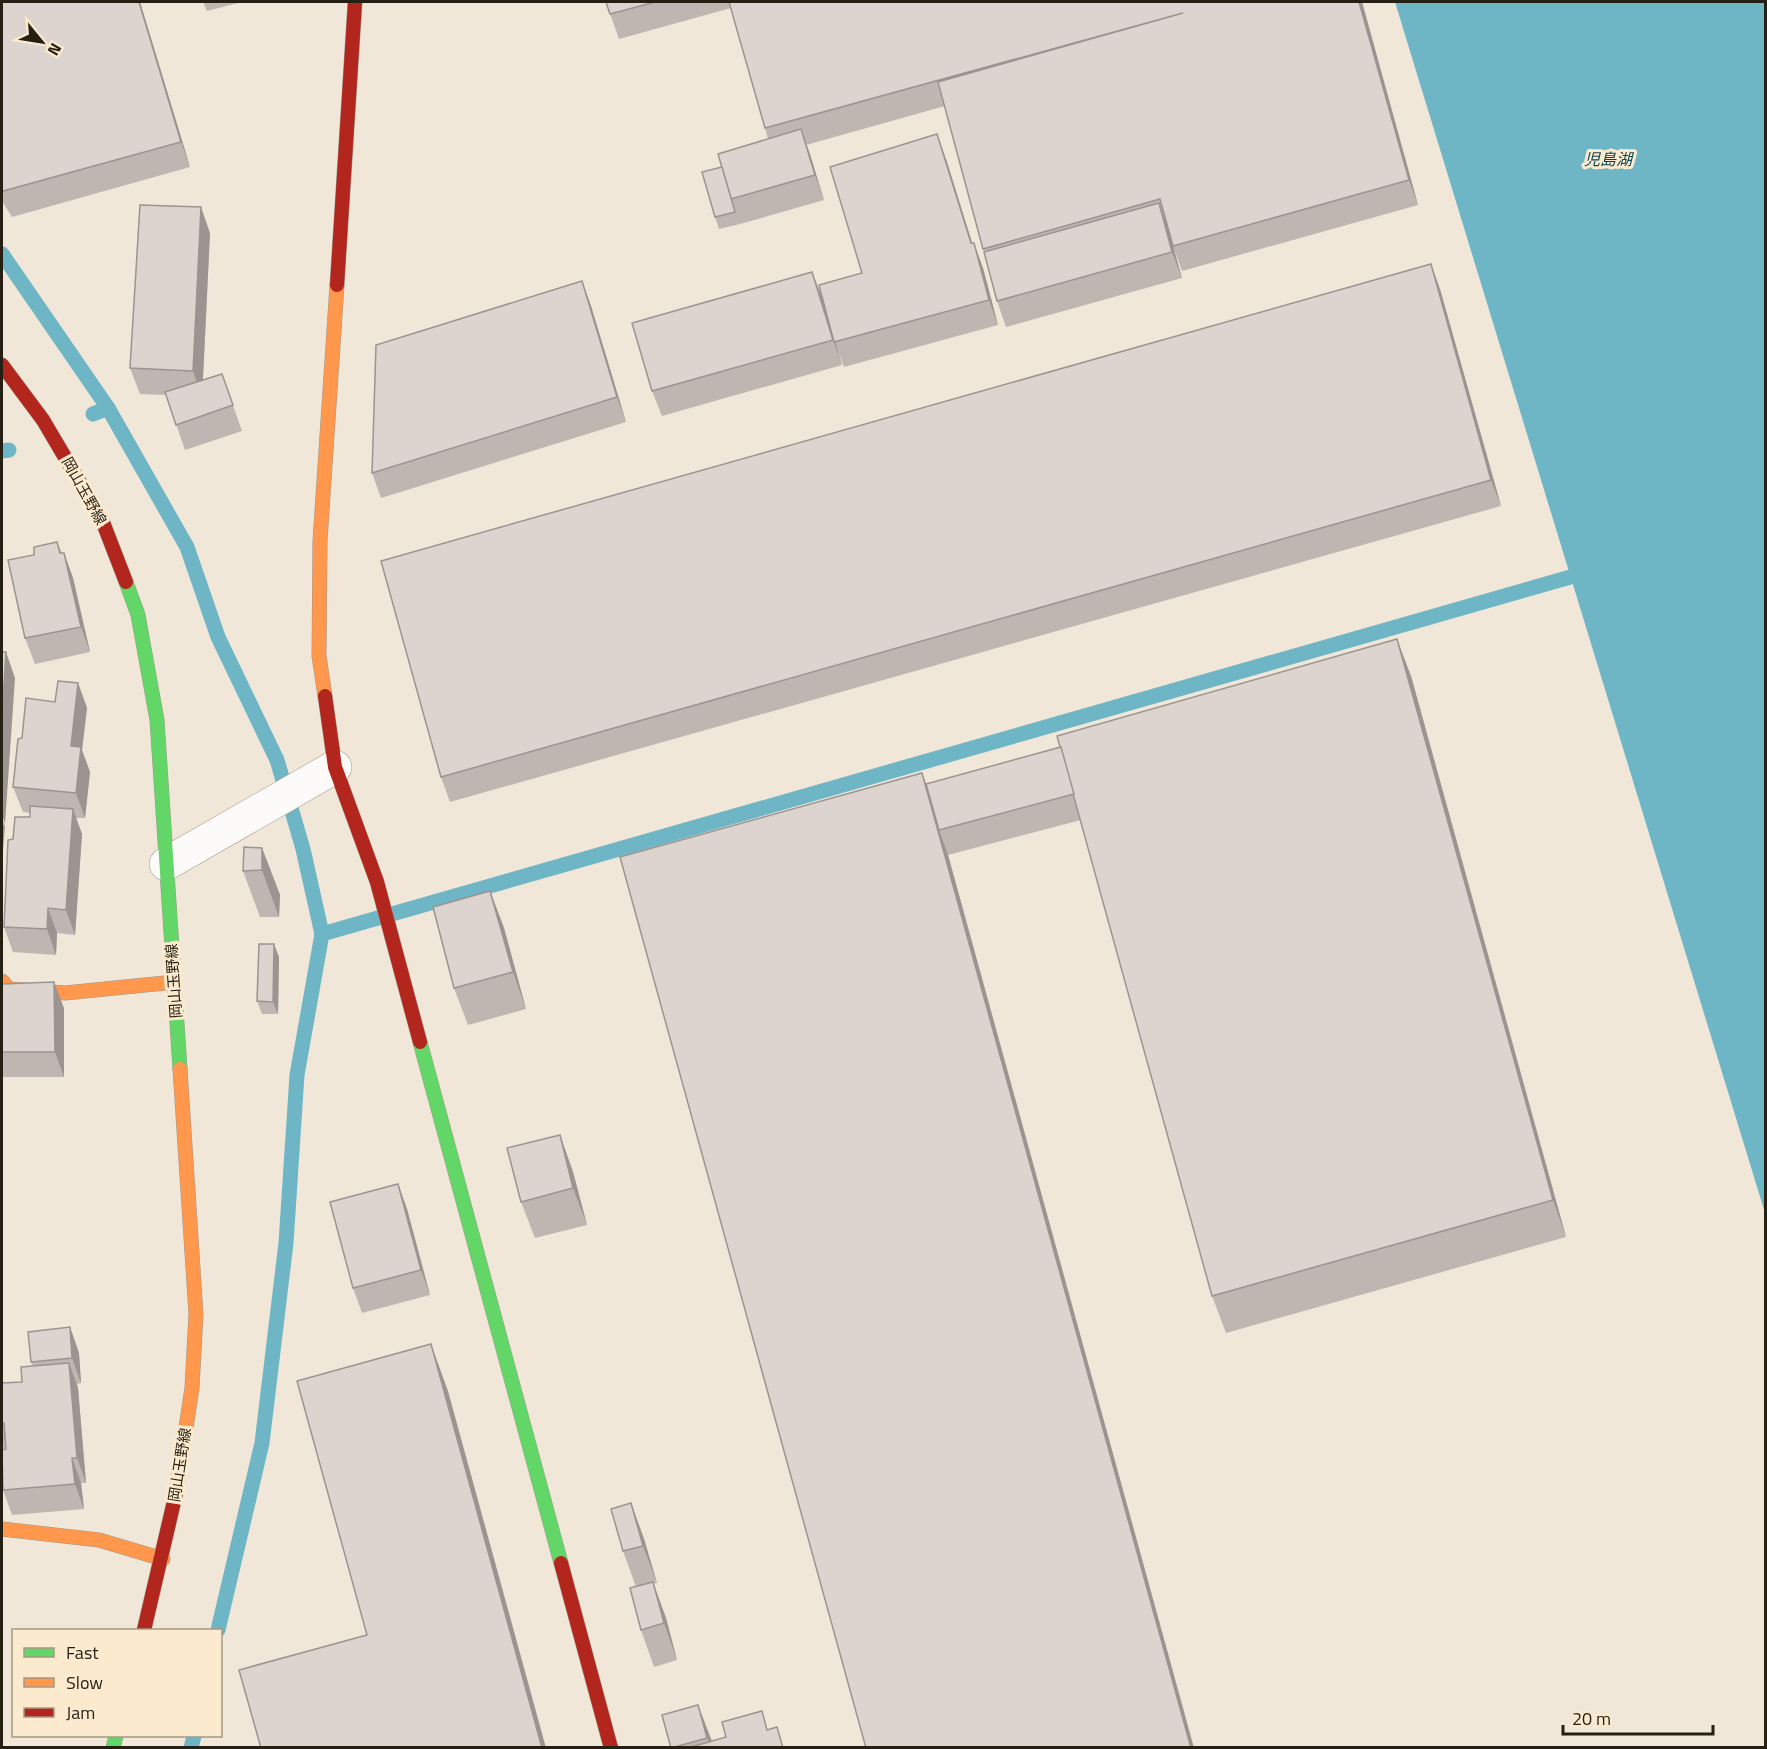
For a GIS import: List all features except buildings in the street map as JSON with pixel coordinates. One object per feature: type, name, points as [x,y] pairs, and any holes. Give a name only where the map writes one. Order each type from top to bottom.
[{"type":"street","points":[[355,2],[320,541],[319,656],[335,767],[377,882],[611,1748]]},
{"type":"street","name":"岡山玉野線","points":[[2,365],[43,420],[102,520],[138,615],[158,720],[196,1314],[189,1411],[182,1458],[163,1559],[144,1629]]},
{"type":"street","points":[[166,864],[335,767]]},
{"type":"street","points":[[2,981],[9,989],[65,993],[174,982]]},
{"type":"street","points":[[2,1529],[99,1540],[163,1559]]},
{"type":"water","name":"児島湖","points":[[1395,2],[1765,2],[1765,1213]]},
{"type":"waterway","points":[[2,254],[108,408],[187,547],[218,637],[277,760],[303,849],[322,934]]},
{"type":"waterway","points":[[93,414],[108,408]]},
{"type":"waterway","points":[[2,451],[9,450]]},
{"type":"waterway","points":[[218,1629],[262,1443],[286,1243],[297,1075],[322,934],[1588,572]]},
{"type":"waterway","points":[[191,1748],[194,1737]]},
{"type":"traffic: fast","points":[[126,582],[138,615],[157,720],[180,1069]]},
{"type":"traffic: fast","points":[[420,1042],[561,1563]]},
{"type":"traffic: fast","points":[[113,1748],[116,1737]]},
{"type":"traffic: slow","points":[[325,696],[319,656],[320,541],[337,285]]},
{"type":"traffic: slow","points":[[2,981],[9,989],[65,993],[175,982]]},
{"type":"traffic: slow","points":[[176,1493],[192,1388],[196,1314],[180,1069]]},
{"type":"traffic: slow","points":[[2,1529],[99,1540],[163,1559]]},
{"type":"traffic: jam","points":[[337,285],[355,2]]},
{"type":"traffic: jam","points":[[2,365],[43,420],[102,520],[126,582]]},
{"type":"traffic: jam","points":[[325,696],[335,767],[377,882],[420,1042]]},
{"type":"traffic: jam","points":[[144,1629],[176,1493]]},
{"type":"traffic: jam","points":[[561,1563],[611,1748]]}]
